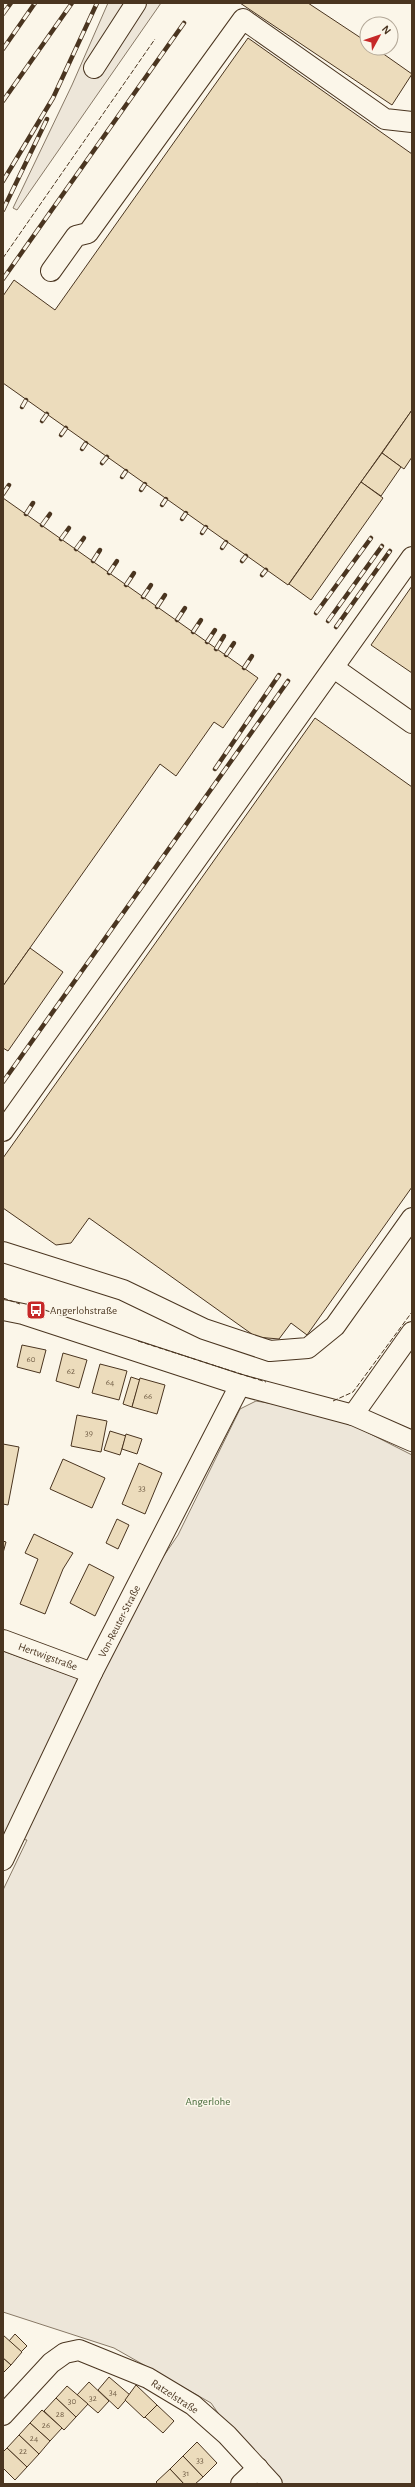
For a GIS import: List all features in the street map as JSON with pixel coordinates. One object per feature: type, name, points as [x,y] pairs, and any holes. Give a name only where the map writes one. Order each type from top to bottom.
[{"type":"street","points":[[94,68],[136,3]]},
{"type":"street","points":[[51,272],[76,236],[88,233],[243,19],[385,119],[412,121]]},
{"type":"street","points":[[3,1130],[412,557]]},
{"type":"street","points":[[334,668],[412,723]]},
{"type":"street","points":[[3,1252],[123,1290],[204,1328],[270,1351],[308,1348],[335,1326],[412,1218]]},
{"type":"street","points":[[3,1310],[52,1324],[240,1385],[353,1414],[412,1441]]},
{"type":"street","points":[[353,1414],[412,1332]]},
{"type":"street","name":"Von-Reuter-Straße","points":[[6,1848],[92,1673],[240,1385]]},
{"type":"street","name":"Hertwigstraße","points":[[3,1640],[92,1673]]},
{"type":"street","name":"Ratzelstraße","points":[[3,2415],[50,2363],[65,2353],[79,2350],[148,2378],[193,2405],[227,2435],[272,2484]]},
{"type":"street","points":[[241,2484],[258,2468]]},
{"type":"green space","points":[[108,3],[161,3],[17,210],[13,208],[72,85]]},
{"type":"green space","name":"Angerlohe","points":[[256,1401],[331,1414],[412,1455],[412,2484],[268,2484],[211,2403],[114,2348],[3,2312],[3,1890],[27,1840],[3,1836],[3,1651],[80,1679],[178,1535],[240,1409]]},
{"type":"building","points":[[240,3],[308,3],[359,37],[359,56],[386,56],[412,74],[392,105]]},
{"type":"building","points":[[248,38],[412,154],[412,410],[288,585],[3,383],[3,296],[14,280],[55,310]]},
{"type":"building","points":[[412,410],[412,457],[404,469],[382,453]]},
{"type":"building","points":[[382,453],[401,467],[381,496],[361,482]]},
{"type":"building","points":[[361,482],[383,498],[311,600],[289,584]]},
{"type":"building","points":[[3,498],[258,678],[223,728],[214,722],[176,776],[160,764],[3,986]]},
{"type":"building","points":[[412,586],[412,673],[371,645]]},
{"type":"building","points":[[315,718],[412,787],[412,1187],[307,1335],[291,1323],[279,1339],[256,1337],[89,1218],[71,1243],[56,1245],[3,1208],[3,1158]]},
{"type":"building","points":[[30,948],[63,972],[8,1051],[3,1048],[3,986]]},
{"type":"building","points":[[22,1345],[46,1350],[40,1373],[17,1367]]},
{"type":"building","points":[[63,1353],[87,1360],[79,1388],[56,1381]]},
{"type":"building","points":[[100,1364],[127,1371],[119,1400],[92,1393]]},
{"type":"building","points":[[131,1377],[140,1380],[132,1407],[123,1404]]},
{"type":"building","points":[[140,1378],[165,1385],[157,1414],[132,1407]]},
{"type":"building","points":[[77,1415],[107,1421],[101,1452],[71,1446]]},
{"type":"building","points":[[110,1431],[126,1436],[120,1455],[104,1450]]},
{"type":"building","points":[[126,1434],[142,1439],[137,1454],[122,1449]]},
{"type":"building","points":[[3,1444],[19,1447],[8,1505],[3,1504]]},
{"type":"building","points":[[63,1459],[105,1478],[92,1508],[50,1489]]},
{"type":"building","points":[[139,1463],[162,1473],[145,1514],[122,1504]]},
{"type":"building","points":[[117,1519],[129,1525],[118,1549],[106,1543]]},
{"type":"building","points":[[34,1534],[73,1553],[63,1569],[45,1614],[20,1604],[38,1559],[25,1553]]},
{"type":"building","points":[[3,1541],[6,1542],[3,1553]]},
{"type":"building","points":[[89,1564],[114,1577],[95,1616],[70,1603]]},
{"type":"building","points":[[15,2334],[27,2346],[21,2352],[9,2341]]},
{"type":"building","points":[[3,2335],[22,2352],[11,2365],[3,2358]]},
{"type":"building","points":[[3,2358],[11,2365],[3,2373]]},
{"type":"building","points":[[109,2377],[130,2395],[118,2409],[98,2390]]},
{"type":"building","points":[[89,2382],[109,2401],[98,2413],[77,2395]]},
{"type":"building","points":[[136,2385],[157,2405],[144,2418],[125,2400]]},
{"type":"building","points":[[67,2386],[88,2404],[76,2417],[56,2398]]},
{"type":"building","points":[[56,2398],[76,2417],[64,2430],[44,2411]]},
{"type":"building","points":[[157,2405],[174,2421],[163,2433],[145,2417]]},
{"type":"building","points":[[42,2410],[62,2428],[50,2441],[30,2423]]},
{"type":"building","points":[[30,2423],[50,2441],[39,2454],[19,2435]]},
{"type":"building","points":[[19,2435],[39,2454],[27,2467],[7,2448]]},
{"type":"building","points":[[197,2442],[217,2463],[203,2477],[183,2456]]},
{"type":"building","points":[[7,2448],[27,2467],[15,2480],[3,2468],[3,2452]]},
{"type":"building","points":[[183,2456],[203,2477],[195,2484],[184,2484],[170,2469]]},
{"type":"building","points":[[170,2469],[184,2484],[158,2484],[156,2482]]},
{"type":"railway","points":[[3,14],[11,3]]},
{"type":"railway","points":[[3,49],[35,3]]},
{"type":"railway","points":[[3,101],[72,3]]},
{"type":"railway","points":[[3,181],[53,98],[97,3]]},
{"type":"railway","points":[[3,279],[184,23]]},
{"type":"railway","points":[[3,210],[47,119]]},
{"type":"railway","points":[[22,407],[26,400]]},
{"type":"railway","points":[[42,421],[47,414]]},
{"type":"railway","points":[[61,435],[66,428]]},
{"type":"railway","points":[[82,449],[86,443]]},
{"type":"railway","points":[[102,463],[107,457]]},
{"type":"railway","points":[[122,477],[126,471]]},
{"type":"railway","points":[[141,490],[145,484]]},
{"type":"railway","points":[[3,494],[9,485]]},
{"type":"railway","points":[[162,505],[166,499]]},
{"type":"railway","points":[[26,514],[33,503]]},
{"type":"railway","points":[[182,519],[186,513]]},
{"type":"railway","points":[[42,525],[50,514]]},
{"type":"railway","points":[[202,533],[206,527]]},
{"type":"railway","points":[[61,539],[69,528]]},
{"type":"railway","points":[[76,549],[84,538]]},
{"type":"railway","points":[[316,613],[371,538]]},
{"type":"railway","points":[[222,548],[226,542]]},
{"type":"railway","points":[[328,621],[382,546]]},
{"type":"railway","points":[[93,561],[100,550]]},
{"type":"railway","points":[[336,627],[390,551]]},
{"type":"railway","points":[[242,561],[246,556]]},
{"type":"railway","points":[[109,573],[117,561]]},
{"type":"railway","points":[[262,575],[266,570]]},
{"type":"railway","points":[[126,585],[134,573]]},
{"type":"railway","points":[[143,597],[151,585]]},
{"type":"railway","points":[[157,607],[165,595]]},
{"type":"railway","points":[[177,620],[185,608]]},
{"type":"railway","points":[[193,632],[201,620]]},
{"type":"railway","points":[[207,642],[215,630]]},
{"type":"railway","points":[[216,649],[224,636]]},
{"type":"railway","points":[[226,655],[234,643]]},
{"type":"railway","points":[[244,668],[252,656]]},
{"type":"railway","points":[[215,769],[279,675]]},
{"type":"railway","points":[[3,1082],[288,681]]},
{"type":"fence","points":[[3,258],[155,39]]},
{"type":"fence","points":[[3,1298],[20,1304]]},
{"type":"fence","points":[[333,1401],[353,1392],[412,1312]]},
{"type":"fence","points":[[138,1341],[266,1382]]},
{"type":"place","name":"Angerlohstraße","points":[[36,1310]]}]
